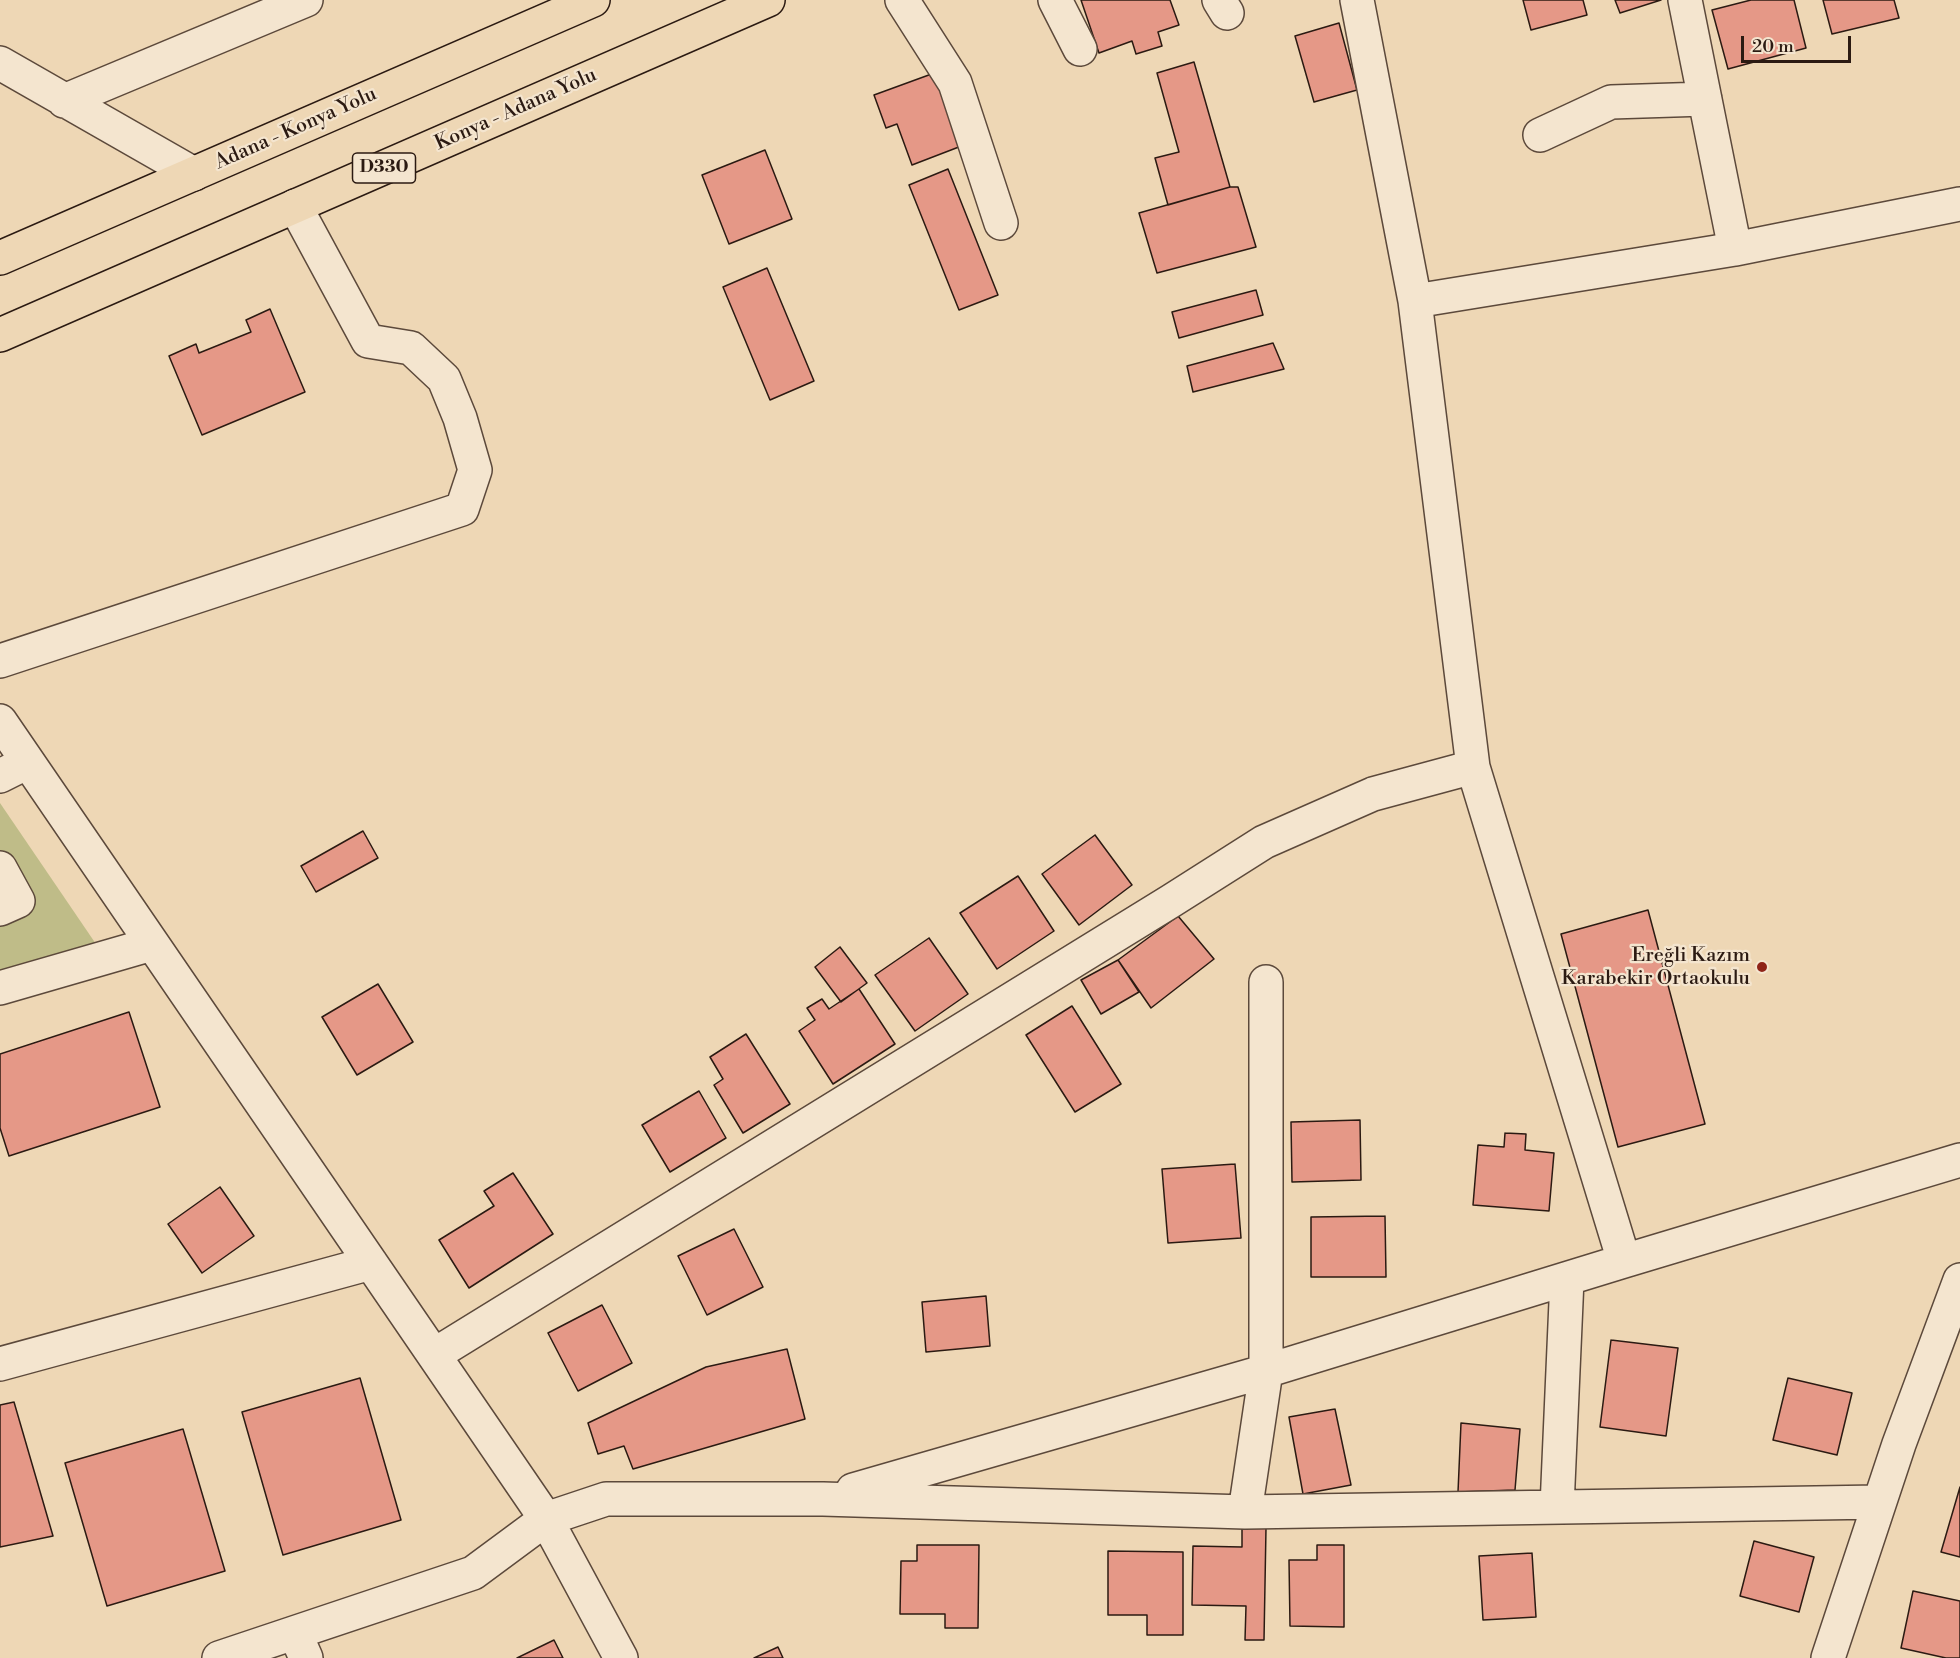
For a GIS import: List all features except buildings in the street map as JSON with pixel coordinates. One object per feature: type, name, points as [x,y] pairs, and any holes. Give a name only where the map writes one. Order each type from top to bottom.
[{"type":"highway","name":"Adana - Konya Yolu","points":[[0,258],[593,0]]},
{"type":"highway","name":"Konya - Adana Yolu","points":[[0,335],[768,0]]},
{"type":"street","points":[[64,101],[306,0]]},
{"type":"street","points":[[903,0],[955,83],[1001,223]]},
{"type":"street","points":[[1055,0],[1080,49]]},
{"type":"street","points":[[1357,0],[1415,301],[1473,767],[1624,1261]]},
{"type":"street","points":[[1685,0],[1735,249]]},
{"type":"street","points":[[0,63],[194,174]]},
{"type":"street","points":[[1540,135],[1611,102],[1705,99]]},
{"type":"street","points":[[1415,301],[1735,249],[1960,204]]},
{"type":"street","points":[[0,661],[462,509],[475,470],[460,418],[444,379],[411,348],[368,341],[295,206]]},
{"type":"street","points":[[0,721],[14,769],[152,944],[434,1354],[546,1519],[621,1658]]},
{"type":"street","points":[[434,1354],[1151,914],[1264,842],[1373,794],[1473,767]]},
{"type":"street","points":[[0,868],[18,901],[0,909]]},
{"type":"street","points":[[0,988],[152,944]]},
{"type":"street","points":[[1245,1512],[1266,1371],[1266,981]]},
{"type":"street","points":[[823,1499],[1266,1371],[1960,1160]]},
{"type":"street","points":[[0,1364],[371,1263]]},
{"type":"street","points":[[1557,1507],[1567,1279]]},
{"type":"street","points":[[1828,1658],[1879,1502],[1960,1280]]},
{"type":"street","points":[[219,1658],[301,1645],[473,1573],[546,1519],[606,1499],[823,1499],[1245,1512],[1879,1502]]},
{"type":"shaded area","points":[[0,803],[98,947],[0,976]]},
{"type":"place","name":"Ereğli Kazım Karabekir Ortaokulu","points":[[1762,967]]}]
